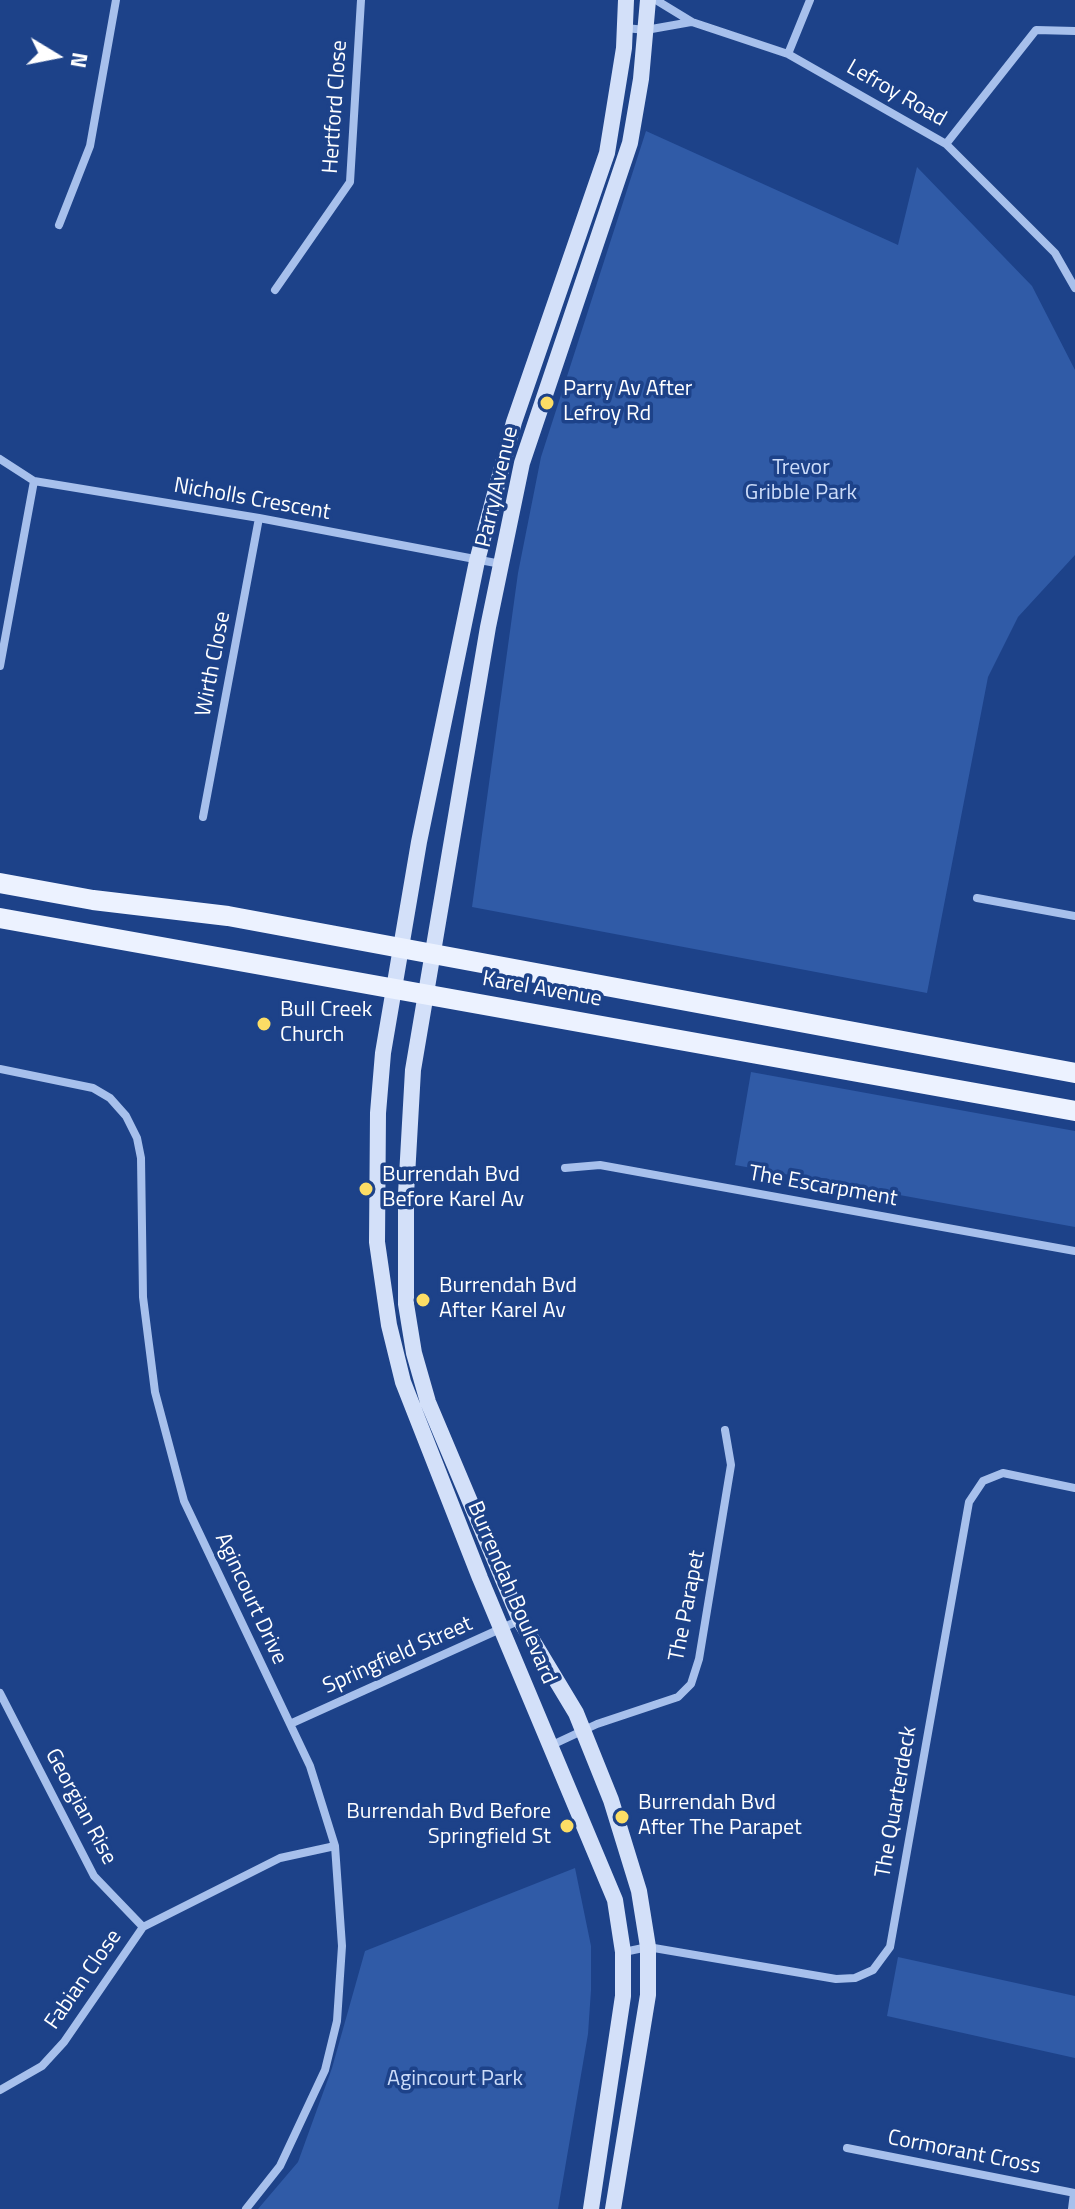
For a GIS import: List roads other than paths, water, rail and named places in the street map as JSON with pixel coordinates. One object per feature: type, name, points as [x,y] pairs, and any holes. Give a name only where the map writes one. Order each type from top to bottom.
[{"type":"main road","name":"Parry Avenue","points":[[394,988],[419,842],[477,561],[514,422],[607,153],[625,28],[626,0]]},
{"type":"main road","name":"Parry Avenue","points":[[425,993],[488,627],[516,488],[534,425],[630,143],[648,0]]},
{"type":"main road","name":"Karel Avenue","points":[[0,883],[93,900],[228,916],[1075,1073]]},
{"type":"main road","name":"Karel Avenue","points":[[0,918],[1075,1111]]},
{"type":"main road","name":"Burrendah Boulevard","points":[[394,988],[379,1084],[377,1166],[377,1242],[389,1325],[403,1382],[429,1454],[615,1900],[623,1952],[618,2048],[591,2209]]},
{"type":"main road","name":"Burrendah Boulevard","points":[[425,993],[409,1118],[405,1249],[409,1328],[428,1402],[520,1620],[583,1730],[611,1800],[639,1891],[648,1947],[644,2039],[613,2209]]},
{"type":"street","points":[[59,225],[90,146],[116,0]]},
{"type":"street","name":"Hertford Close","points":[[275,290],[350,182],[361,0]]},
{"type":"street","name":"Lefroy Road","points":[[656,0],[692,22],[788,54],[946,144],[1055,253],[1075,288]]},
{"type":"street","points":[[788,54],[810,0]]},
{"type":"street","name":"Lefroy Road","points":[[625,28],[646,30],[692,22]]},
{"type":"street","points":[[946,144],[1036,30],[1075,31]]},
{"type":"street","name":"Nicholls Crescent","points":[[0,459],[34,481],[259,518],[503,564]]},
{"type":"street","points":[[0,666],[34,481]]},
{"type":"street","name":"Wirth Close","points":[[203,817],[259,518]]},
{"type":"street","points":[[977,898],[1075,916]]},
{"type":"street","name":"Agincourt Drive","points":[[0,1069],[93,1088],[110,1098],[126,1116],[137,1138],[141,1158],[143,1297],[155,1392],[184,1501],[310,1766],[335,1846],[340,1886],[342,1985],[328,2058],[280,2166],[246,2209]]},
{"type":"street","name":"The Escarpment","points":[[565,1168],[600,1165],[1075,1251]]},
{"type":"street","name":"The Parapet","points":[[552,1745],[583,1730],[678,1697],[691,1684],[699,1659],[731,1465],[725,1430]]},
{"type":"street","name":"The Quarterdeck","points":[[623,1952],[648,1947],[836,1979],[855,1978],[873,1970],[890,1947],[969,1502],[983,1481],[1003,1473],[1075,1488]]},
{"type":"street","name":"Springfield Street","points":[[290,1724],[520,1620]]},
{"type":"street","name":"Georgian Rise","points":[[0,1693],[94,1876],[143,1927]]},
{"type":"street","name":"Fabian Close","points":[[0,2090],[42,2066],[64,2042],[143,1927],[280,1858],[335,1846]]},
{"type":"street","name":"Cormorant Cross","points":[[847,2148],[1075,2193]]},
{"type":"street","points":[[1072,2209],[1075,2193]]},
{"type":"place","name":"Parry Av After Lefroy Rd","points":[[547,403]]},
{"type":"place","name":"Bull Creek Church","points":[[264,1024]]},
{"type":"place","name":"Burrendah Bvd Before Karel Av","points":[[366,1189]]},
{"type":"place","name":"Burrendah Bvd After Karel Av","points":[[423,1300]]},
{"type":"place","name":"Burrendah Bvd After The Parapet","points":[[622,1817]]},
{"type":"place","name":"Burrendah Bvd Before Springfield St","points":[[567,1826]]},
{"type":"park label","name":"Trevor Gribble Park","points":[[801,482]]},
{"type":"park label","name":"Agincourt Park","points":[[455,2080]]}]
